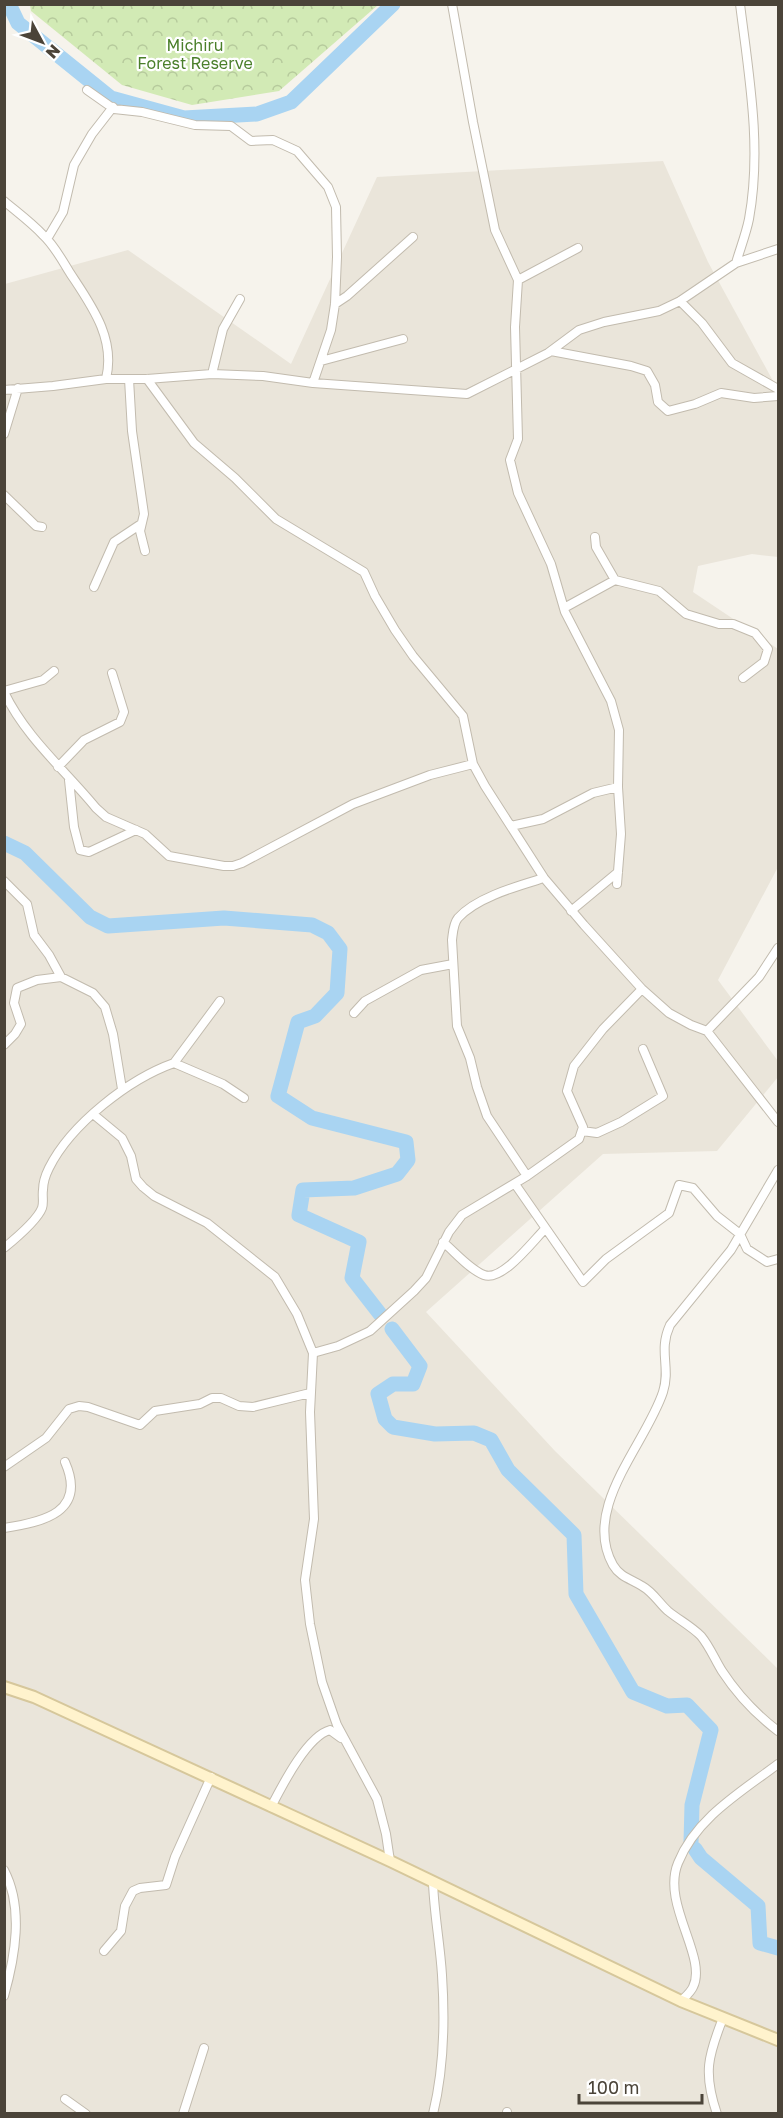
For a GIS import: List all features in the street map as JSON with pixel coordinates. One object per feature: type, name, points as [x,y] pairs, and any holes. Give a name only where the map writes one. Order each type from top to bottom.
[{"type":"main road","points":[[4,1687],[34,1697],[211,1777],[681,2001],[778,2040]]},
{"type":"street","points":[[452,4],[495,230],[518,280],[515,327],[518,439],[510,460],[518,493],[551,564],[564,608],[611,701],[619,730],[618,787],[621,825],[617,884]]},
{"type":"street","points":[[736,263],[749,221],[753,186],[755,123],[740,4]]},
{"type":"street","points":[[87,90],[113,107],[195,125],[231,126],[251,141],[273,140],[297,151],[328,187],[336,207],[335,304],[331,330],[313,383]]},
{"type":"street","points":[[47,239],[63,212],[74,165],[92,134],[113,107]]},
{"type":"street","points":[[4,201],[47,239],[87,298],[103,327],[109,352],[110,365],[106,379]]},
{"type":"street","points":[[335,304],[413,237]]},
{"type":"street","points":[[518,280],[578,248]]},
{"type":"street","points":[[4,390],[106,379],[212,375],[263,376],[313,383],[467,394],[551,351],[579,330],[604,322],[659,311],[680,302],[736,263],[778,249]]},
{"type":"street","points":[[212,375],[223,329],[240,299]]},
{"type":"street","points":[[680,302],[702,323],[732,363],[778,389]]},
{"type":"street","points":[[321,361],[403,339]]},
{"type":"street","points":[[551,351],[647,371],[655,385],[658,402],[668,411],[695,404],[721,393],[754,398],[778,396]]},
{"type":"street","points":[[129,378],[132,431],[144,514],[140,531],[145,551]]},
{"type":"street","points":[[147,379],[194,443],[276,519],[364,572],[395,630],[413,656],[463,716],[473,764],[544,878],[642,989],[669,1012],[691,1026],[707,1031],[778,1122]]},
{"type":"street","points":[[4,434],[18,388]]},
{"type":"street","points":[[4,495],[36,526],[42,527]]},
{"type":"street","points":[[94,587],[114,543],[141,524]]},
{"type":"street","points":[[595,537],[596,547],[615,580]]},
{"type":"street","points":[[564,608],[615,580],[659,591],[686,614],[719,624],[733,624],[755,633],[768,649],[764,662],[743,678]]},
{"type":"street","points":[[54,671],[43,680],[4,692],[15,715],[58,766],[106,817],[145,834],[169,856],[233,866],[353,804],[430,775],[473,764]]},
{"type":"street","points":[[58,766],[84,740],[120,722],[124,712],[112,673]]},
{"type":"street","points":[[69,778],[74,827],[80,850],[89,852],[136,830]]},
{"type":"street","points":[[511,826],[543,819],[593,793],[618,787]]},
{"type":"street","points":[[572,911],[618,872]]},
{"type":"street","points":[[528,1176],[487,1116],[470,1058],[457,1026],[453,927],[457,919],[478,903],[544,878]]},
{"type":"street","points":[[4,881],[27,904],[34,935],[62,977],[93,993],[105,1007],[122,1089]]},
{"type":"street","points":[[707,1031],[759,977],[778,948]]},
{"type":"street","points":[[354,1013],[365,1001],[422,970],[453,964]]},
{"type":"street","points":[[4,1045],[21,1024],[14,1003],[17,988],[37,980],[62,977]]},
{"type":"street","points":[[313,1353],[338,1346],[370,1331],[426,1278],[443,1242],[462,1215],[528,1176],[579,1139],[583,1127],[567,1091],[574,1066],[603,1029],[642,989]]},
{"type":"street","points":[[4,1248],[22,1233],[43,1207],[43,1188],[48,1168],[66,1144],[93,1114],[122,1089],[153,1070],[174,1063],[220,1001]]},
{"type":"street","points":[[582,1131],[597,1133],[621,1122],[663,1096],[643,1049]]},
{"type":"street","points":[[174,1063],[223,1084],[244,1098]]},
{"type":"street","points":[[93,1114],[122,1138],[131,1156],[136,1179],[143,1187],[154,1196],[207,1223],[275,1276],[297,1314],[313,1353],[310,1393],[314,1519],[307,1562],[306,1598],[322,1682],[337,1725],[377,1799],[390,1861]]},
{"type":"street","points":[[778,1170],[731,1250],[670,1325],[664,1337],[666,1376],[664,1390],[610,1498],[605,1524],[609,1557],[618,1573],[646,1588],[669,1612],[699,1634],[729,1682],[765,1721],[778,1731]]},
{"type":"street","points":[[515,1184],[583,1282],[606,1259],[669,1214],[679,1185],[693,1188],[717,1216],[740,1234],[747,1249],[766,1262],[778,1259]]},
{"type":"street","points":[[443,1242],[481,1274],[491,1277],[503,1272],[545,1229]]},
{"type":"street","points":[[4,1467],[46,1438],[69,1409],[79,1406],[140,1425],[155,1411],[200,1404],[212,1398],[221,1398],[239,1406],[253,1407],[310,1393]]},
{"type":"street","points":[[4,1528],[51,1516],[61,1509],[68,1500],[72,1486],[65,1462]]},
{"type":"street","points":[[271,1807],[283,1784],[306,1750],[324,1731],[330,1730],[335,1733],[349,1749]]},
{"type":"street","points":[[681,2001],[693,1989],[696,1979],[695,1964],[675,1902],[673,1877],[678,1863],[697,1829],[710,1816],[778,1764]]},
{"type":"street","points":[[104,1951],[121,1931],[125,1906],[134,1892],[140,1888],[166,1885],[175,1857],[211,1777]]},
{"type":"street","points":[[4,1870],[10,1882],[15,1914],[15,1943],[4,1996]]},
{"type":"street","points":[[433,1882],[434,1915],[443,1997],[440,2086],[433,2114]]},
{"type":"street","points":[[717,2114],[708,2077],[708,2063],[723,2018]]},
{"type":"street","points":[[183,2114],[204,2048]]},
{"type":"street","points":[[65,2099],[86,2114]]},
{"type":"shaded area","points":[[663,161],[708,262],[778,390],[778,557],[752,554],[698,566],[693,592],[778,649],[778,867],[718,980],[778,1061],[778,1077],[717,1151],[603,1154],[426,1312],[555,1451],[778,1669],[778,2113],[5,2114],[5,284],[128,250],[291,364],[377,177]]},
{"type":"green space","name":"Michiru Forest Reserve","points":[[30,4],[378,5],[279,91],[192,105],[122,85],[31,11]]},
{"type":"waterway","points":[[9,4],[18,23],[111,98],[184,118],[257,114],[291,102],[393,4]]},
{"type":"waterway","points":[[4,843],[25,853],[90,917],[108,926],[224,918],[312,925],[328,933],[340,949],[337,993],[315,1016],[298,1022],[278,1096],[312,1118],[406,1142],[408,1160],[397,1174],[354,1188],[303,1190],[299,1215],[359,1242],[352,1278],[380,1314]]},
{"type":"waterway","points":[[392,1329],[420,1366],[413,1384],[393,1384],[378,1394],[385,1419],[393,1427],[435,1434],[474,1433],[491,1440],[508,1470],[574,1535],[576,1594],[633,1692],[667,1706],[687,1705],[711,1730],[692,1805],[691,1842]]},
{"type":"waterway","points":[[695,1849],[701,1858],[758,1906],[760,1943],[778,1948]]}]
